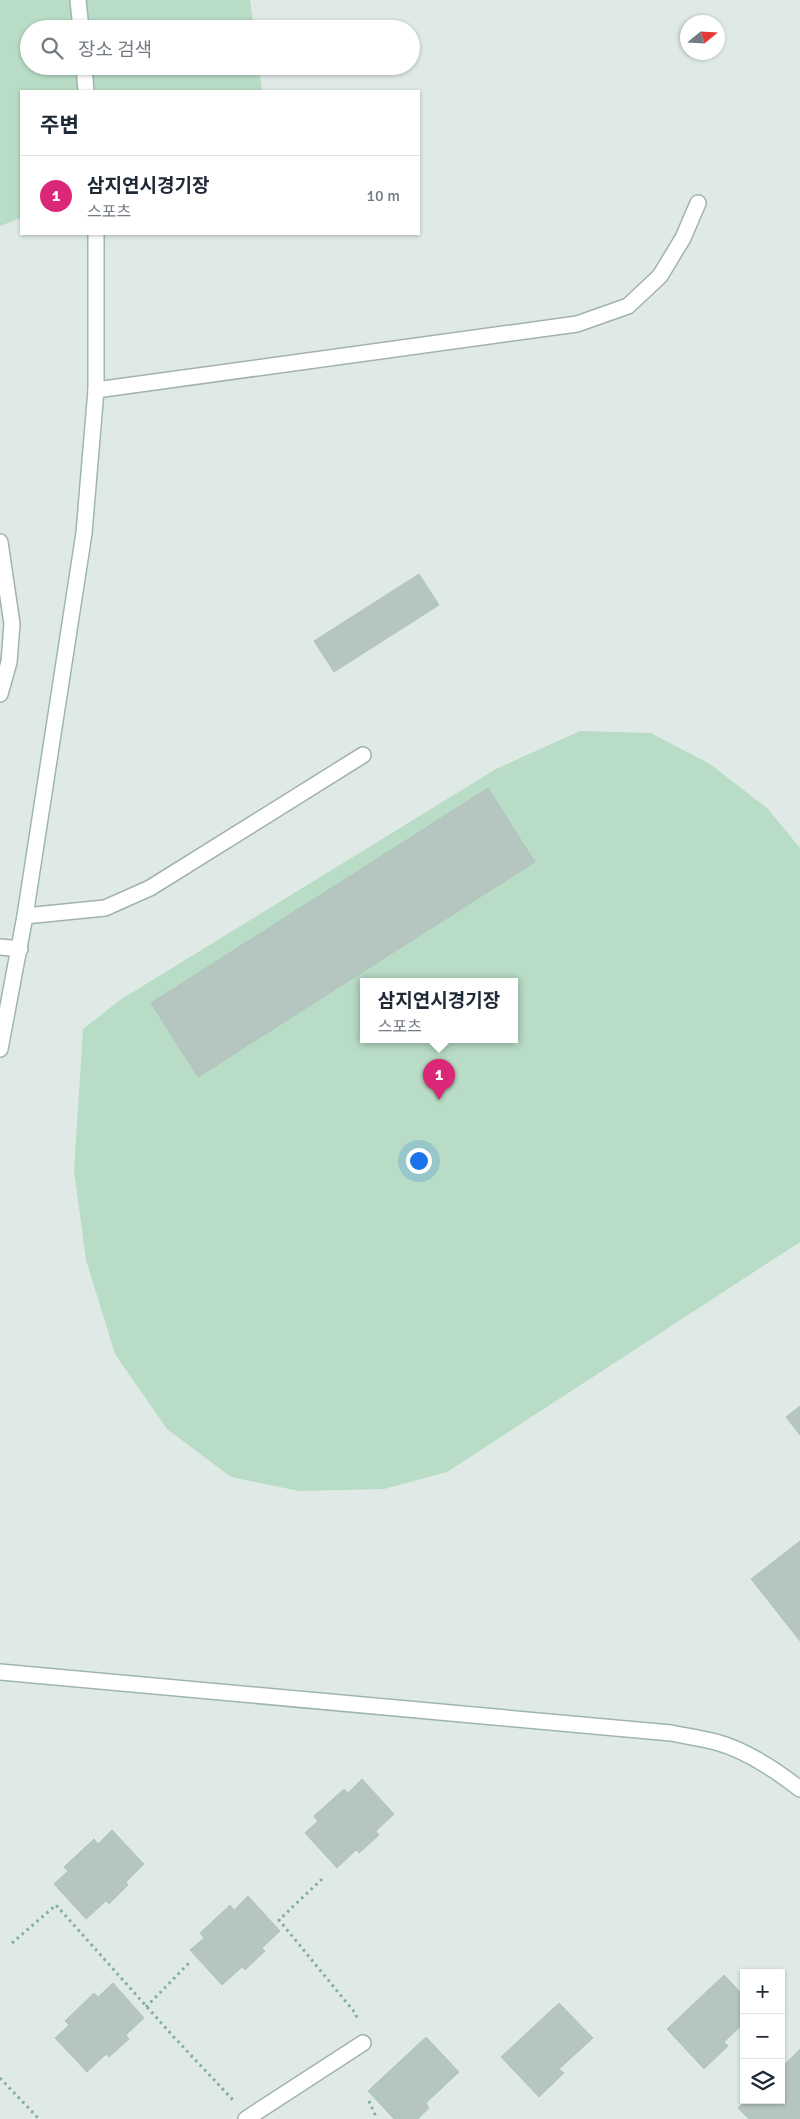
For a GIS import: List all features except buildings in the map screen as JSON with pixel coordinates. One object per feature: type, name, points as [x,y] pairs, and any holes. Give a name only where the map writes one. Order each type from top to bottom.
[{"type":"street","points":[[78,0],[80,20]]},
{"type":"street","points":[[85,75],[86,90]]},
{"type":"street","points":[[96,390],[577,324],[628,306],[660,276],[683,238],[698,203]]},
{"type":"street","points":[[0,1050],[20,948],[84,533],[96,390],[96,235]]},
{"type":"street","points":[[0,542],[12,624],[9,662],[0,694]]},
{"type":"street","points":[[25,916],[105,908],[150,888],[363,755]]},
{"type":"street","points":[[0,947],[20,948]]},
{"type":"street","points":[[0,1672],[671,1733],[718,1743],[756,1760],[784,1776],[800,1789]]},
{"type":"street","points":[[247,2118],[363,2043]]},
{"type":"path","points":[[322,1879],[279,1920],[356,2014],[363,2043]]},
{"type":"path","points":[[12,1943],[56,1905],[247,2118]]},
{"type":"path","points":[[146,2007],[189,1963]]},
{"type":"path","points":[[0,2078],[39,2119]]},
{"type":"path","points":[[369,2101],[376,2119]]},
{"type":"green space","points":[[0,0],[250,0],[253,20],[20,20],[20,75],[260,75],[262,90],[20,90],[20,218],[0,226]]},
{"type":"green space","points":[[580,731],[651,733],[710,764],[767,808],[800,848],[800,1242],[447,1472],[384,1489],[299,1491],[231,1477],[167,1429],[115,1354],[86,1260],[74,1171],[83,1029],[120,1000],[496,769]]},
{"type":"place","name":"삼지연시경기장","points":[[439,1100]]}]
